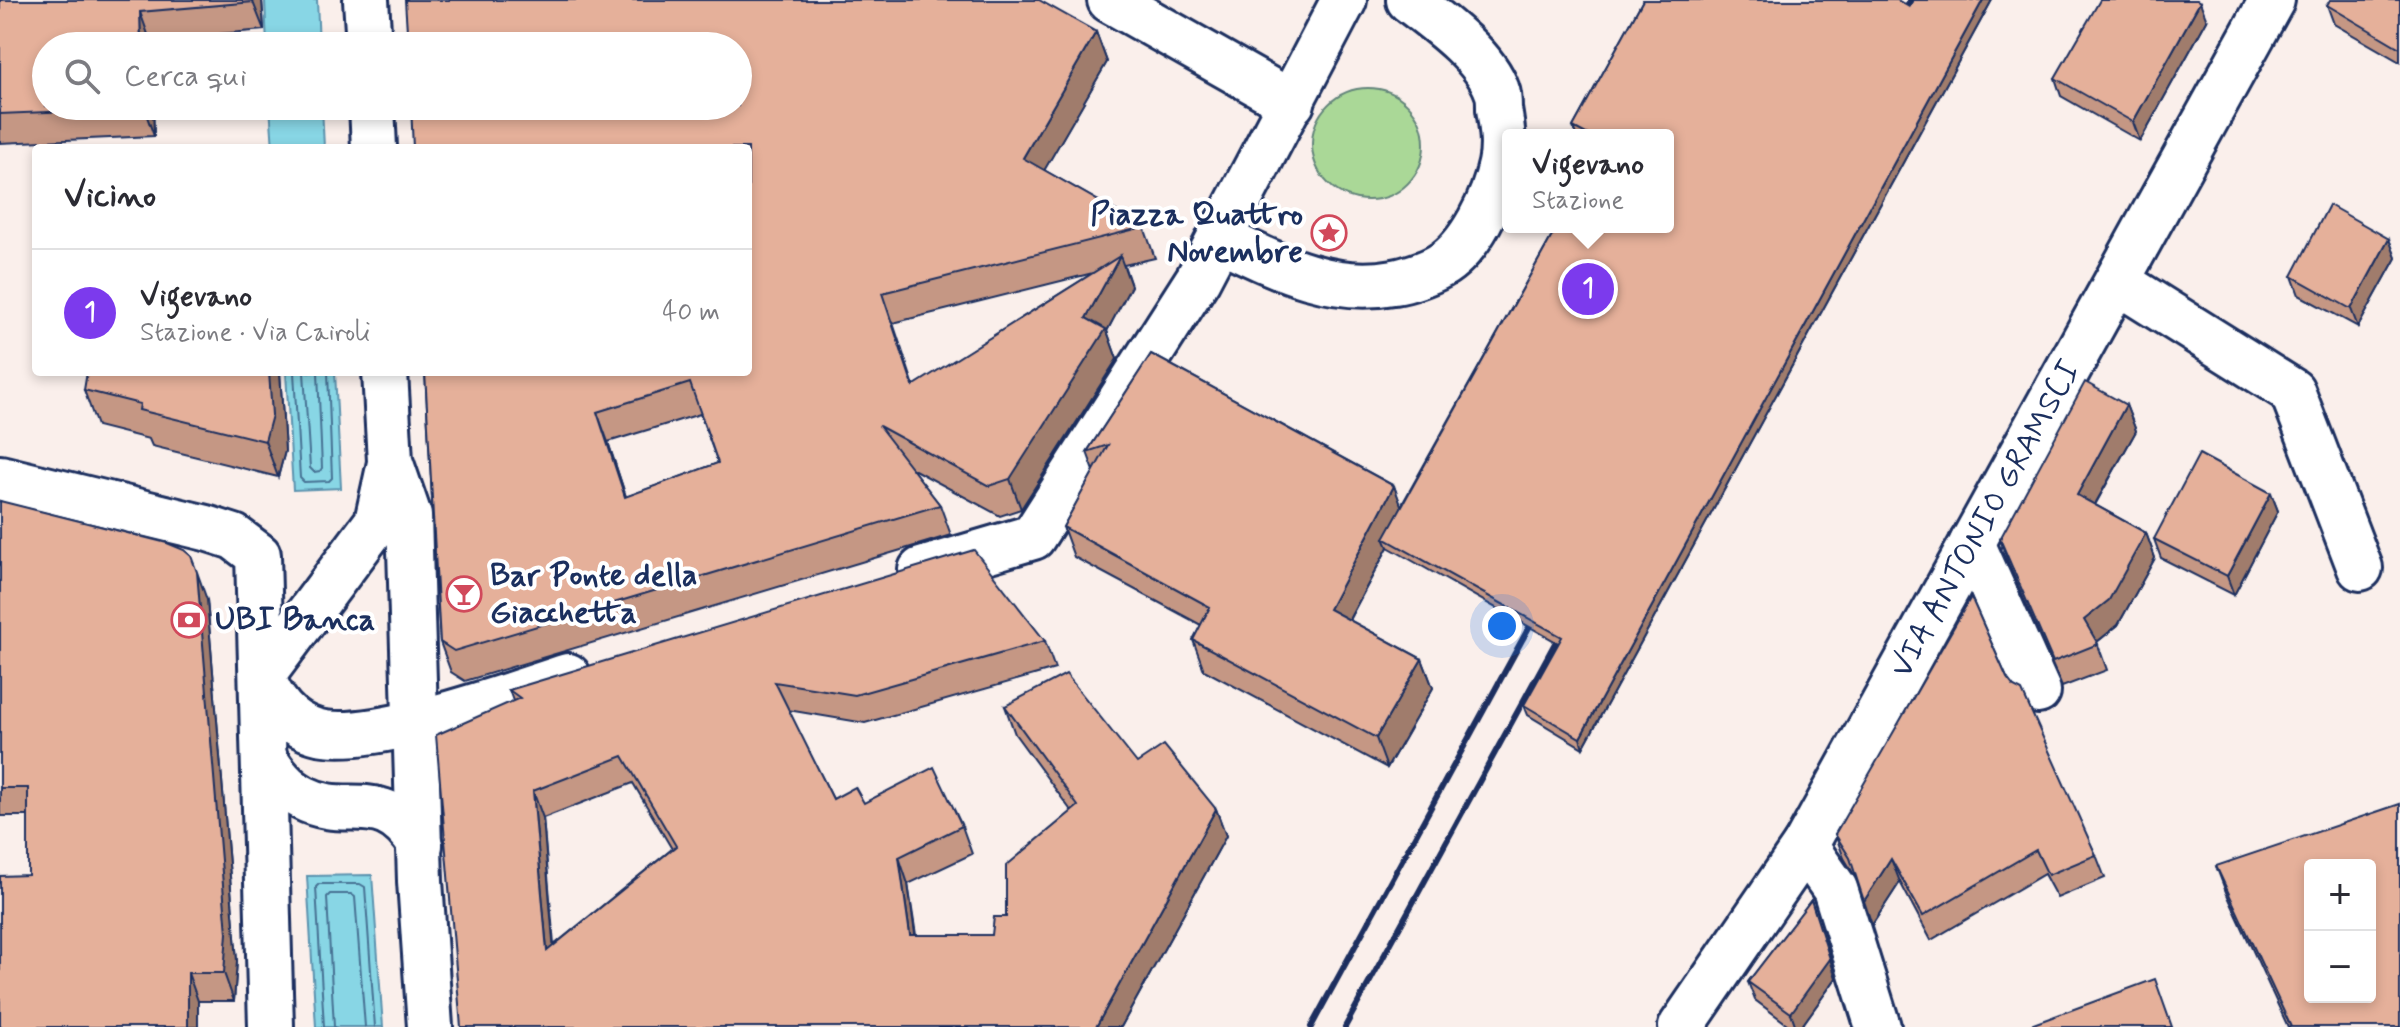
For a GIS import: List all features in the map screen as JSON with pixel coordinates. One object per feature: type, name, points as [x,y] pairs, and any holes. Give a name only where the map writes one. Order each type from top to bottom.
[{"type":"street","points":[[366,0],[368,32]]},
{"type":"street","points":[[1110,0],[1292,103]]},
{"type":"street","points":[[883,582],[1033,537],[1198,279],[1344,0]]},
{"type":"street","points":[[1220,239],[1320,281],[1355,284],[1394,282],[1440,266],[1467,240],[1489,202],[1502,162],[1497,91],[1475,57],[1409,0]]},
{"type":"street","name":"VIA ANTONIO GRAMSCI","points":[[1681,1027],[1805,846],[2272,0]]},
{"type":"street","points":[[373,120],[374,144]]},
{"type":"street","points":[[2118,282],[2292,391],[2360,568]]},
{"type":"street","points":[[262,676],[377,522],[390,461],[385,376]]},
{"type":"street","points":[[390,461],[409,516],[420,845],[430,1027]]},
{"type":"street","points":[[0,478],[206,528],[234,537],[258,555],[271,1027]]},
{"type":"street","points":[[1972,543],[2038,691]]},
{"type":"street","points":[[343,568],[371,576],[393,590],[412,609]]},
{"type":"street","points":[[262,676],[270,698],[289,719],[315,731],[343,735],[416,722],[611,663]]},
{"type":"street","points":[[264,758],[279,781],[303,798],[331,807],[374,807],[395,817],[420,845]]},
{"type":"street","points":[[1805,846],[1835,889],[1878,1027]]},
{"type":"green space","points":[[1368,88],[1390,92],[1408,104],[1420,122],[1424,144],[1420,166],[1408,184],[1390,196],[1368,200],[1346,196],[1328,184],[1316,166],[1312,144],[1316,122],[1328,104],[1346,92]]},
{"type":"water","points":[[265,0],[317,0],[318,32],[266,32]]},
{"type":"water","points":[[271,120],[323,120],[324,144],[273,144]]},
{"type":"water","points":[[286,376],[335,376],[341,488],[293,490]]},
{"type":"water","points":[[372,875],[383,1027],[316,1027],[307,876]]},
{"type":"building","points":[[0,0],[253,0],[140,12],[141,32],[32,32],[32,113],[0,114]]},
{"type":"building","points":[[405,0],[1039,0],[1096,32],[1023,158],[1144,227],[882,293],[913,386],[1120,256],[1086,318],[1106,329],[1010,479],[989,486],[879,426],[940,505],[454,651],[440,642],[425,376],[752,376],[752,144],[413,144],[412,120],[752,120],[752,32],[407,32]],"holes":[[[690,383],[718,463],[625,497],[597,412]]]},
{"type":"building","points":[[1643,0],[1897,0],[1909,7],[1913,0],[1983,0],[1580,738],[1524,705],[1562,637],[1384,538],[1554,233],[1674,233],[1674,129],[1573,127]]},
{"type":"building","points":[[2100,0],[2200,2],[2133,122],[2055,78]]},
{"type":"building","points":[[2330,0],[2400,0],[2400,48],[2327,5]]},
{"type":"building","points":[[2329,205],[2389,239],[2351,309],[2292,276]]},
{"type":"building","points":[[1151,354],[1394,486],[1329,609],[1422,659],[1376,738],[1193,640],[1210,607],[1063,527],[1108,445],[1087,452]]},
{"type":"building","points":[[86,376],[269,376],[272,415],[265,441],[139,410],[140,404],[84,390]]},
{"type":"building","points":[[2085,382],[2126,405],[2077,495],[2146,533],[2109,600],[2084,620],[2098,644],[2053,662],[2000,539]]},
{"type":"building","points":[[2199,454],[2271,493],[2227,576],[2154,539]]},
{"type":"building","points":[[0,501],[167,543],[191,556],[197,572],[227,933],[224,973],[188,973],[188,1027],[0,1027],[0,876],[28,875],[28,788],[0,788]]},
{"type":"building","points":[[974,550],[1045,641],[855,695],[775,682],[833,799],[855,787],[864,803],[934,767],[962,826],[899,857],[910,935],[992,935],[994,917],[1006,917],[1006,866],[1078,806],[1005,706],[1066,674],[1137,763],[1164,745],[1216,809],[1096,1027],[461,1027],[436,735],[520,698],[509,690]],"holes":[[[623,756],[676,846],[547,951],[533,791]]]},
{"type":"building","points":[[1971,597],[2007,678],[2022,691],[2096,855],[2048,875],[2036,850],[1923,916],[1891,859],[1864,901],[1850,858],[1835,834]]},
{"type":"building","points":[[2400,804],[2400,1027],[2291,1027],[2216,866]]},
{"type":"building","points":[[1811,900],[1830,959],[1791,1013],[1748,982]]},
{"type":"building","points":[[2155,979],[2172,1027],[2025,1027],[2028,1026]]},
{"type":"railway","points":[[1897,25],[1910,0]]},
{"type":"railway","points":[[1311,1027],[1539,609]]},
{"type":"railway","points":[[1345,1027],[1566,623]]},
{"type":"place","name":"Piazza Quattro Novembre","points":[[1329,233]]},
{"type":"place","name":"Vigevano","points":[[1588,289]]},
{"type":"place","name":"Bar Ponte della Giacchetta","points":[[464,594]]},
{"type":"place","name":"UBI Banca","points":[[189,620]]}]
